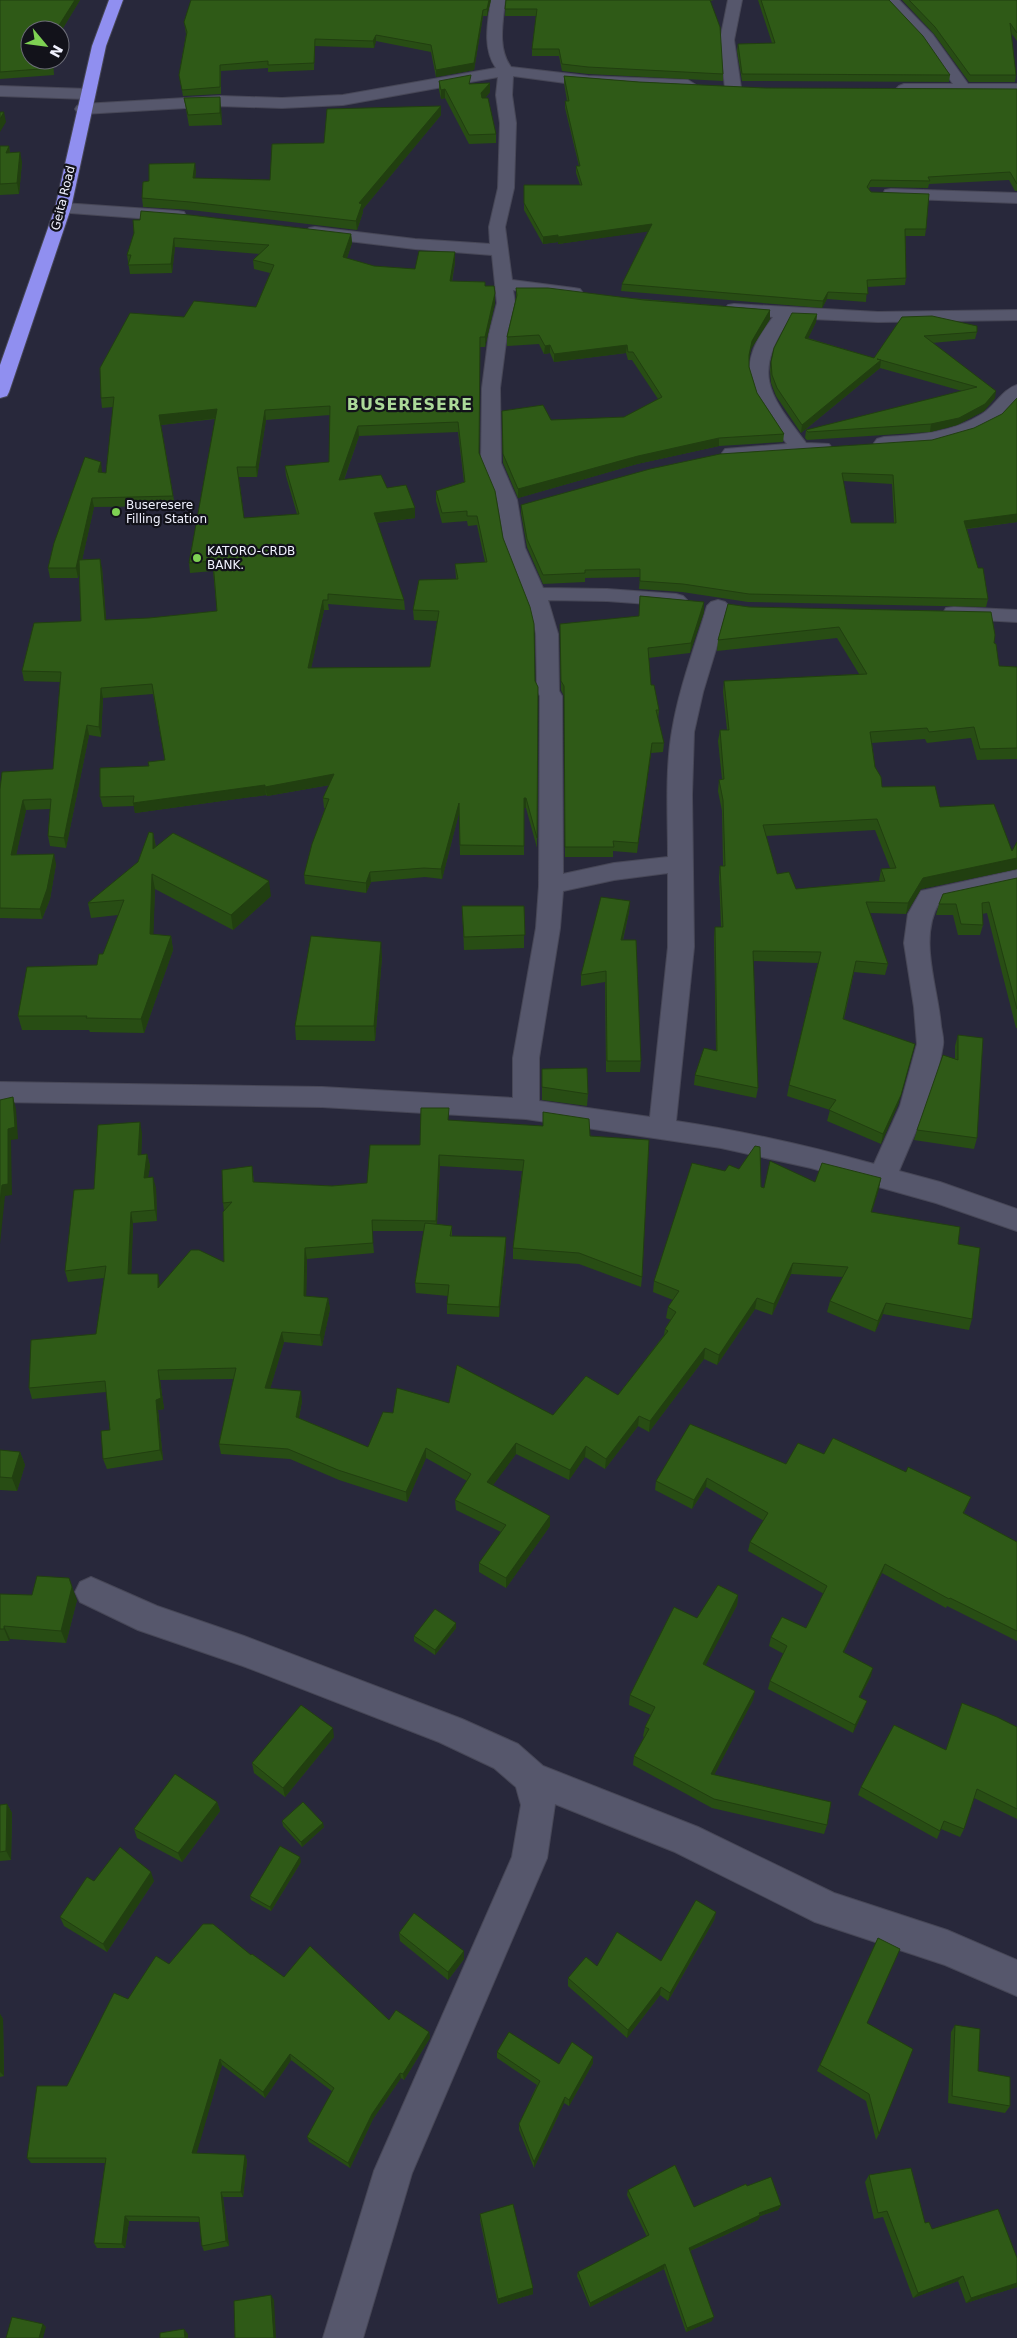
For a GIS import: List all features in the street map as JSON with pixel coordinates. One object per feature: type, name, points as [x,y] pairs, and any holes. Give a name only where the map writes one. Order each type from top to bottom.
[{"type":"highway","name":"Geita Road","points":[[0,392],[63,208],[85,101],[99,46],[116,0]]},
{"type":"street","points":[[498,0],[494,37],[499,61],[506,71],[504,95],[508,123],[506,188],[497,227],[506,303],[498,334],[492,388],[491,464],[518,506],[510,530],[515,548],[544,616],[547,634],[548,691],[551,696],[548,928],[526,1058],[526,1109]]},
{"type":"street","points":[[733,88],[728,40],[736,0]]},
{"type":"street","points":[[891,0],[928,38],[963,88]]},
{"type":"street","points":[[0,91],[85,101],[282,102],[343,100],[429,86],[477,74],[506,71],[588,81],[751,89]]},
{"type":"street","points":[[889,88],[1017,89]]},
{"type":"street","points":[[876,193],[1017,198]]},
{"type":"street","points":[[63,208],[191,217]]},
{"type":"street","points":[[296,230],[415,244],[500,250]]},
{"type":"street","points":[[504,284],[594,295]]},
{"type":"street","points":[[716,307],[878,317],[1017,315]]},
{"type":"street","points":[[785,312],[760,355],[759,382],[774,412],[802,449]]},
{"type":"street","points":[[710,456],[930,440],[965,432],[992,417],[1009,402],[1017,391]]},
{"type":"street","points":[[535,594],[606,595],[682,600],[729,607],[700,663],[683,732],[680,947],[662,1128]]},
{"type":"street","points":[[935,612],[1017,616]]},
{"type":"street","points":[[550,886],[582,876],[618,870],[680,864]]},
{"type":"street","points":[[882,1177],[913,1106],[930,1044],[927,1007],[916,943],[920,914],[930,897],[952,890],[1017,878]]},
{"type":"street","points":[[0,1092],[322,1097],[526,1109],[662,1128],[811,1157],[940,1193],[1017,1220]]},
{"type":"street","points":[[91,1592],[150,1619],[244,1652],[450,1730],[506,1756],[531,1778],[686,1839],[828,1909],[947,1948],[1017,1978]]},
{"type":"street","points":[[344,2338],[344,2329],[393,2172],[529,1858],[538,1805],[531,1778]]},
{"type":"building","points":[[0,0],[75,0],[62,20],[20,20],[20,70],[26,70],[0,72]]},
{"type":"building","points":[[191,0],[489,0],[487,9],[483,10],[474,63],[436,70],[431,45],[376,35],[373,41],[315,39],[314,63],[268,65],[268,61],[220,65],[220,87],[182,90],[179,75],[187,32],[184,22]]},
{"type":"building","points":[[506,0],[710,0],[720,27],[723,74],[562,64],[559,49],[532,49],[537,9],[505,9]]},
{"type":"building","points":[[761,0],[889,0],[923,36],[950,75],[742,74],[738,44],[775,43]]},
{"type":"building","points":[[909,0],[1017,0],[1017,33],[1010,23],[1016,75],[970,75],[935,27]]},
{"type":"building","points":[[471,75],[469,84],[490,83],[481,93],[482,98],[488,98],[496,134],[469,135],[445,89],[441,90],[439,81]]},
{"type":"building","points":[[564,76],[639,82],[765,88],[1017,89],[1017,184],[1010,172],[928,177],[930,181],[871,180],[867,187],[871,192],[929,194],[926,229],[905,229],[906,278],[867,280],[868,294],[828,292],[823,301],[622,284],[652,224],[558,237],[558,235],[543,237],[524,203],[524,185],[582,185],[576,166],[580,166],[565,101],[569,101]]},
{"type":"building","points":[[220,97],[220,113],[188,115],[184,98]]},
{"type":"building","points":[[441,106],[359,203],[362,204],[356,221],[142,198],[143,182],[149,181],[149,164],[195,163],[193,178],[270,180],[272,144],[324,143],[327,109]]},
{"type":"building","points":[[0,146],[9,146],[6,153],[20,152],[17,183],[0,184]]},
{"type":"building","points":[[141,211],[351,234],[343,257],[374,266],[415,269],[419,251],[455,252],[450,281],[485,282],[485,286],[494,286],[495,293],[485,337],[480,337],[479,453],[495,491],[503,538],[530,607],[534,624],[535,681],[538,687],[537,838],[526,798],[524,798],[524,846],[460,845],[459,803],[441,869],[424,868],[370,872],[366,883],[304,875],[312,844],[329,799],[323,798],[334,774],[265,787],[265,785],[133,803],[134,796],[100,797],[100,768],[149,766],[148,762],[165,760],[152,684],[101,688],[99,727],[87,725],[64,838],[48,836],[51,799],[23,800],[11,855],[54,854],[47,889],[40,909],[0,908],[0,789],[2,772],[53,769],[61,672],[22,671],[34,623],[81,621],[79,560],[100,559],[105,620],[149,618],[217,611],[213,561],[189,563],[217,409],[159,415],[173,496],[92,498],[76,568],[48,568],[54,543],[85,457],[101,462],[98,472],[106,473],[114,397],[101,398],[100,368],[130,313],[184,317],[194,301],[256,307],[274,265],[253,260],[269,245],[174,238],[171,264],[128,265],[131,255],[127,255],[134,233],[133,220],[140,220]],"holes":[[[330,406],[329,462],[285,466],[299,514],[244,518],[237,467],[256,467],[265,410]],[[458,422],[465,482],[436,491],[442,513],[467,511],[467,516],[477,516],[487,562],[455,564],[458,579],[419,580],[413,610],[439,611],[430,667],[308,668],[323,600],[328,600],[328,594],[404,600],[374,513],[415,508],[406,485],[387,488],[381,475],[339,480],[358,426]]]},
{"type":"building","points":[[516,288],[548,288],[644,300],[770,310],[752,341],[749,367],[757,393],[784,434],[719,438],[638,456],[518,489],[503,454],[502,411],[543,405],[551,420],[624,417],[662,397],[633,352],[628,352],[627,345],[554,354],[550,345],[545,346],[539,335],[507,337],[517,295]]},
{"type":"building","points":[[792,313],[817,314],[805,338],[874,358],[902,317],[932,316],[977,326],[977,332],[924,336],[996,391],[985,404],[959,418],[931,424],[808,432],[806,430],[977,387],[881,360],[802,425],[777,388],[772,375],[771,362],[774,348]]},
{"type":"building","points":[[1017,398],[1017,514],[964,521],[978,568],[983,568],[988,599],[749,594],[683,584],[640,581],[640,569],[585,570],[585,573],[543,575],[527,539],[521,505],[650,469],[720,454],[932,440],[974,428],[1002,414]],"holes":[[[842,473],[893,475],[896,523],[851,523]]]},
{"type":"building","points":[[640,596],[704,602],[691,643],[648,648],[651,685],[654,685],[659,710],[656,710],[664,743],[652,743],[638,843],[613,841],[614,847],[565,847],[564,686],[561,681],[560,624],[639,616]]},
{"type":"building","points":[[728,604],[749,607],[991,612],[995,635],[994,643],[996,644],[999,666],[1017,667],[1017,748],[980,749],[974,727],[929,732],[927,728],[870,732],[875,767],[881,777],[882,787],[935,786],[940,807],[994,804],[1012,851],[1017,842],[1017,858],[923,878],[908,903],[866,902],[888,964],[856,961],[843,1019],[915,1044],[901,1095],[883,1134],[829,1110],[836,1100],[789,1085],[821,952],[753,951],[758,1088],[695,1075],[704,1048],[717,1051],[715,927],[723,927],[720,866],[725,866],[723,800],[719,780],[724,779],[720,730],[729,730],[724,681],[867,674],[839,627],[718,640]],"holes":[[[877,819],[896,868],[881,869],[885,881],[796,889],[789,872],[777,874],[763,825]]]},
{"type":"building","points":[[149,832],[153,833],[153,849],[173,833],[269,881],[231,915],[152,874],[150,934],[171,936],[141,1019],[86,1018],[87,1016],[18,1016],[27,967],[97,965],[99,954],[103,954],[124,900],[88,903],[138,862]]},
{"type":"building","points":[[1017,878],[1017,1009],[989,902],[982,903],[983,925],[961,924],[956,904],[939,904],[943,894]]},
{"type":"building","points":[[601,897],[630,901],[621,940],[636,940],[641,1061],[607,1061],[606,971],[581,975]]},
{"type":"building","points":[[462,906],[524,906],[525,935],[464,937]]},
{"type":"building","points":[[311,936],[381,942],[374,1026],[295,1026]]},
{"type":"building","points":[[958,1035],[983,1038],[977,1138],[917,1130],[943,1055],[958,1060]]},
{"type":"building","points":[[587,1068],[588,1094],[542,1087],[542,1069]]},
{"type":"building","points":[[13,1097],[15,1127],[8,1129],[8,1184],[2,1185],[0,1202],[0,1100]]},
{"type":"building","points":[[421,1108],[449,1108],[448,1120],[543,1126],[543,1112],[589,1119],[590,1136],[649,1140],[642,1277],[579,1253],[513,1248],[524,1160],[439,1155],[436,1221],[372,1220],[373,1243],[305,1248],[304,1296],[328,1298],[320,1335],[282,1332],[265,1388],[301,1391],[296,1417],[368,1447],[383,1412],[393,1413],[397,1388],[449,1403],[457,1365],[553,1415],[586,1376],[618,1395],[668,1331],[665,1329],[676,1312],[668,1307],[679,1291],[654,1281],[692,1163],[725,1171],[729,1165],[739,1169],[755,1146],[760,1147],[761,1187],[764,1188],[770,1161],[815,1182],[822,1163],[881,1178],[871,1212],[960,1227],[958,1244],[980,1248],[972,1319],[886,1303],[878,1321],[830,1301],[848,1267],[793,1263],[774,1304],[757,1298],[719,1355],[705,1348],[650,1421],[639,1416],[606,1459],[586,1446],[570,1470],[516,1443],[487,1482],[550,1516],[506,1578],[479,1563],[506,1525],[455,1500],[471,1474],[426,1448],[406,1492],[338,1470],[288,1449],[219,1444],[236,1368],[158,1370],[161,1398],[156,1400],[160,1450],[103,1459],[101,1431],[110,1430],[105,1381],[29,1388],[31,1340],[96,1334],[106,1266],[65,1271],[74,1190],[94,1189],[98,1125],[140,1122],[138,1155],[147,1154],[144,1178],[153,1177],[155,1210],[131,1212],[128,1274],[158,1274],[158,1288],[191,1250],[199,1250],[224,1262],[223,1212],[232,1202],[223,1203],[222,1170],[252,1166],[253,1182],[332,1186],[367,1183],[370,1145],[420,1145]]},
{"type":"building","points":[[425,1223],[452,1226],[450,1236],[506,1237],[499,1307],[447,1304],[449,1285],[415,1283]]},
{"type":"building","points":[[690,1424],[786,1464],[798,1443],[824,1454],[833,1438],[906,1472],[908,1467],[971,1497],[963,1513],[1017,1542],[1017,1631],[949,1599],[885,1564],[843,1652],[873,1668],[859,1697],[867,1701],[855,1725],[770,1681],[787,1646],[771,1637],[782,1617],[806,1628],[827,1586],[750,1542],[768,1513],[707,1478],[694,1500],[656,1481]]},
{"type":"building","points":[[0,1450],[20,1452],[12,1478],[0,1477]]},
{"type":"building","points":[[37,1576],[69,1578],[72,1587],[61,1631],[4,1626],[4,1629],[0,1629],[0,1594],[32,1595]]},
{"type":"building","points":[[718,1585],[738,1595],[703,1664],[755,1691],[711,1774],[831,1802],[827,1825],[714,1799],[634,1756],[649,1729],[645,1727],[655,1707],[630,1695],[674,1607],[697,1618]]},
{"type":"building","points":[[435,1609],[456,1623],[435,1650],[414,1636]]},
{"type":"building","points":[[962,1703],[1017,1727],[1017,1809],[977,1789],[964,1829],[944,1821],[940,1831],[861,1787],[894,1725],[946,1750]]},
{"type":"building","points":[[301,1705],[333,1728],[283,1788],[252,1763]]},
{"type":"building","points":[[175,1774],[217,1802],[178,1853],[134,1829]]},
{"type":"building","points":[[303,1802],[323,1823],[301,1842],[282,1821]]},
{"type":"building","points":[[7,1804],[6,1851],[0,1852],[0,1805]]},
{"type":"building","points":[[280,1846],[300,1857],[270,1907],[250,1896]]},
{"type":"building","points":[[120,1847],[151,1872],[103,1944],[60,1917],[87,1877],[94,1881]]},
{"type":"building","points":[[696,1900],[716,1912],[670,1993],[661,1987],[628,2030],[568,1978],[586,1957],[597,1966],[617,1932],[661,1961]]},
{"type":"building","points":[[414,1913],[464,1951],[448,1972],[399,1933]]},
{"type":"building","points":[[203,1924],[213,1924],[251,1955],[284,1977],[310,1946],[389,2020],[396,2010],[429,2032],[403,2074],[400,2073],[372,2114],[348,2163],[307,2137],[334,2088],[290,2054],[263,2092],[220,2059],[192,2153],[245,2155],[241,2192],[221,2192],[226,2241],[202,2246],[199,2217],[125,2216],[122,2244],[94,2243],[106,2158],[27,2158],[37,2086],[67,2086],[114,1993],[128,1999],[156,1956],[169,1964]]},
{"type":"building","points":[[878,1938],[900,1949],[867,2023],[913,2049],[879,2134],[869,2094],[820,2065]]},
{"type":"building","points":[[955,2025],[980,2029],[978,2071],[1010,2077],[1010,2106],[952,2096]]},
{"type":"building","points":[[509,2032],[559,2064],[572,2042],[593,2057],[569,2100],[565,2097],[534,2162],[519,2124],[540,2081],[497,2052]]},
{"type":"building","points":[[675,2165],[694,2207],[746,2184],[747,2186],[771,2177],[781,2205],[759,2213],[760,2215],[689,2248],[714,2317],[687,2328],[665,2264],[590,2303],[578,2272],[649,2235],[628,2190]]},
{"type":"building","points":[[911,2168],[925,2223],[929,2222],[932,2229],[998,2209],[1017,2258],[1017,2283],[971,2298],[963,2276],[918,2293],[887,2211],[878,2213],[869,2175]]},
{"type":"building","points":[[513,2204],[533,2288],[498,2299],[480,2214]]},
{"type":"building","points":[[271,2295],[274,2338],[235,2338],[234,2301]]},
{"type":"building","points":[[12,2317],[43,2324],[39,2338],[6,2338]]},
{"type":"building","points":[[184,2329],[185,2338],[160,2338],[160,2333]]},
{"type":"place","name":"Buseresere Filling Station","points":[[116,512]]},
{"type":"place","name":"KATORO-CRDB BANK.","points":[[197,558]]},
{"type":"district","name":"BUSERESERE","points":[[410,404]]}]
